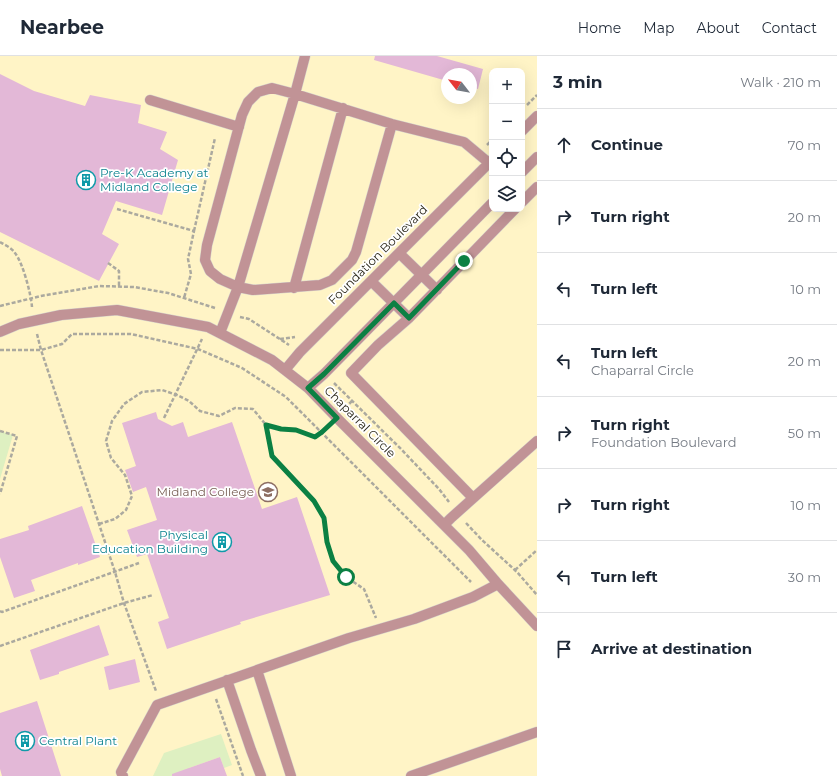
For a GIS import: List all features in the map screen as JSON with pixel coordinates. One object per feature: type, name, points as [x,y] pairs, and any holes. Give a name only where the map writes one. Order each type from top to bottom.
[{"type":"street","points":[[220,333],[238,287],[305,56]]},
{"type":"street","points":[[392,124],[356,252],[352,260],[332,280],[320,285],[252,290],[238,287],[220,279],[210,271],[205,260],[207,245],[242,115],[248,102],[258,92],[272,88],[343,108],[392,124],[464,142],[489,161]]},
{"type":"street","points":[[150,100],[239,127]]},
{"type":"street","points":[[294,288],[343,108]]},
{"type":"street","points":[[525,128],[537,116]]},
{"type":"street","points":[[525,169],[537,157]]},
{"type":"street","name":"Foundation Boulevard","points":[[285,370],[300,352],[489,164]]},
{"type":"street","points":[[525,199],[537,187]]},
{"type":"street","points":[[308,388],[324,374],[489,206]]},
{"type":"street","points":[[473,498],[351,373],[378,345],[409,318],[512,212]]},
{"type":"street","points":[[399,253],[437,290]]},
{"type":"street","points":[[371,281],[409,318]]},
{"type":"street","name":"Chaparral Circle","points":[[0,332],[34,320],[61,315],[117,310],[208,327],[272,360],[308,388],[469,550],[537,626]]},
{"type":"street","points":[[444,525],[537,441]]},
{"type":"street","points":[[123,776],[121,772],[157,705],[349,638],[404,622],[473,597],[498,584]]},
{"type":"street","points":[[257,670],[291,776]]},
{"type":"street","points":[[227,680],[261,776]]},
{"type":"street","points":[[411,776],[537,732]]},
{"type":"path","points":[[525,107],[537,95]]},
{"type":"path","points":[[184,298],[191,274],[188,259],[215,138]]},
{"type":"path","points":[[117,210],[194,231]]},
{"type":"path","points":[[0,242],[15,252],[22,268],[31,298],[34,320],[41,350],[124,603],[156,691]]},
{"type":"path","points":[[108,264],[118,271],[120,287]]},
{"type":"path","points":[[164,418],[208,327]]},
{"type":"path","points":[[0,350],[41,350],[62,344],[72,334],[131,334],[198,349],[242,368],[286,397],[472,583],[483,592]]},
{"type":"path","points":[[99,524],[115,519],[126,510],[132,496],[125,475],[111,458],[106,440],[112,420],[124,404],[142,392],[162,390],[189,401],[200,412],[219,416],[235,408],[253,409],[266,425],[272,456],[314,501],[324,518],[327,542],[333,561],[346,577],[364,589],[376,618]]},
{"type":"path","points":[[266,425],[281,429],[296,430],[315,437],[337,418],[352,401]]},
{"type":"path","points":[[0,431],[17,436],[0,494]]},
{"type":"path","points":[[515,570],[537,550]]},
{"type":"path","points":[[0,611],[2,612],[139,562]]},
{"type":"path","points":[[0,646],[124,603],[153,595]]},
{"type":"path","points":[[211,686],[243,776]]},
{"type":"shaded area","name":"Midland College","points":[[0,56],[537,56],[537,776],[0,776]]},
{"type":"green space","points":[[0,431],[13,435],[0,479]]},
{"type":"green space","points":[[221,734],[232,765],[224,768],[220,757],[189,768],[192,776],[153,776],[164,753]]},
{"type":"building","points":[[375,56],[437,56],[483,69],[478,89],[477,68],[441,68],[441,79],[374,60]]},
{"type":"building","name":"Pre-K Academy at Midland College","points":[[0,74],[34,91],[85,106],[90,95],[141,105],[138,123],[167,132],[160,149],[178,160],[162,215],[116,201],[102,234],[119,244],[99,281],[0,232]]},
{"type":"building","name":"Physical Education Building","points":[[156,412],[158,419],[172,426],[183,422],[188,437],[232,422],[262,509],[297,497],[330,595],[240,622],[241,624],[167,649],[158,622],[169,618],[147,554],[137,557],[127,530],[157,520],[146,487],[133,492],[125,470],[136,466],[122,423]]},
{"type":"building","points":[[82,506],[100,557],[78,565],[78,563],[31,580],[35,591],[14,598],[0,557],[0,539],[29,530],[28,526]]},
{"type":"building","points":[[99,625],[109,655],[40,680],[30,650]]},
{"type":"building","points":[[135,659],[140,682],[109,690],[104,667]]},
{"type":"building","name":"Central Plant","points":[[37,701],[61,776],[2,776],[0,769],[0,713]]},
{"type":"building","points":[[220,757],[227,776],[172,776],[172,774]]},
{"type":"place","name":"Pre-K Academy at Midland College","points":[[86,180]]},
{"type":"place","name":"Midland College","points":[[268,492]]},
{"type":"place","name":"Physical Education Building","points":[[222,542]]},
{"type":"place","name":"Central Plant","points":[[25,741]]},
{"type":"route","points":[[346,577],[333,561],[327,542],[324,518],[314,501],[272,456],[266,425],[281,429],[296,430],[315,437],[322,432],[337,418],[308,388],[324,374],[394,303],[409,318],[464,261]]}]
